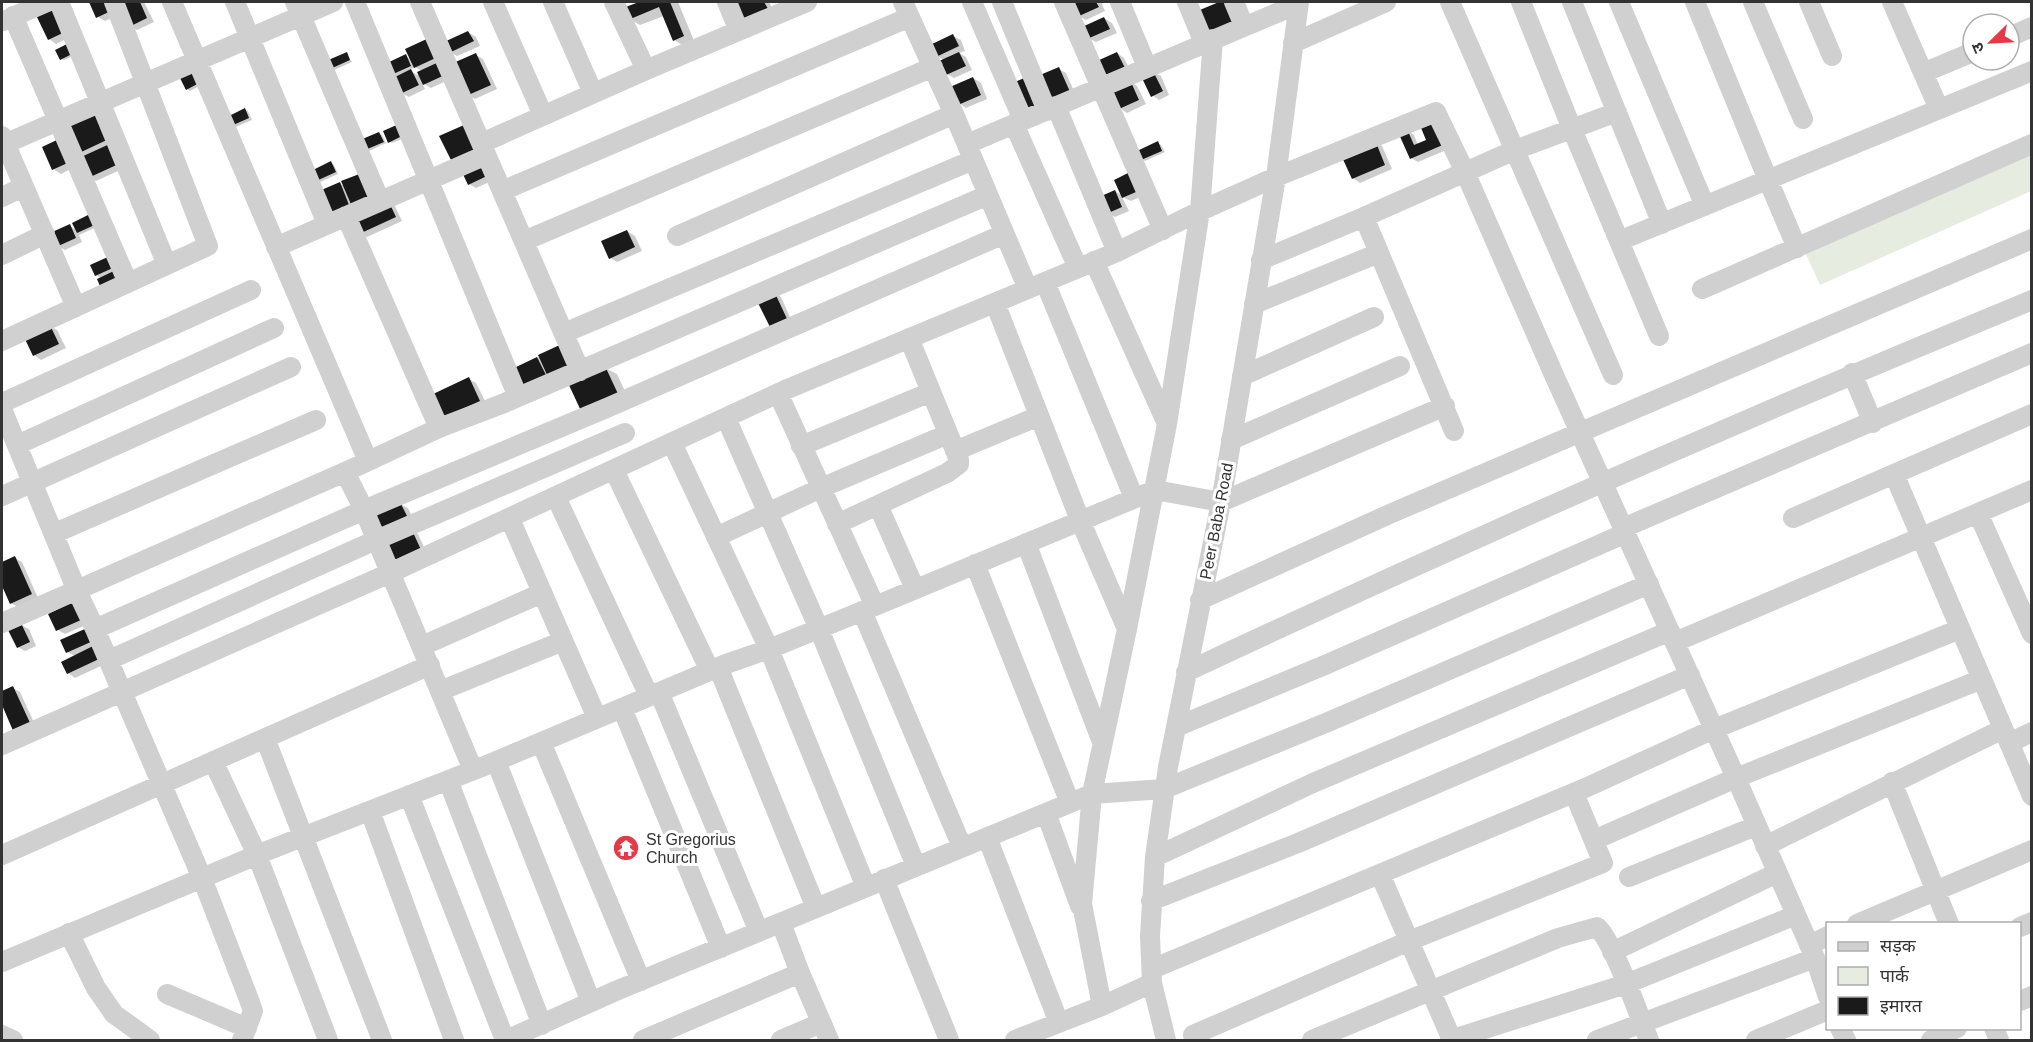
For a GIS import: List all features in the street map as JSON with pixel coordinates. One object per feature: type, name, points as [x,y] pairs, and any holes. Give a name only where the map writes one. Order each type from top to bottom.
[{"type":"street","points":[[47,2],[7,19],[59,120],[128,283]]},
{"type":"street","points":[[59,2],[167,265]]},
{"type":"street","points":[[2,341],[208,246],[114,2]]},
{"type":"street","points":[[172,2],[368,461]]},
{"type":"street","points":[[235,2],[337,220],[439,428]]},
{"type":"street","points":[[76,307],[3,142],[250,38],[298,9],[333,2]]},
{"type":"street","points":[[355,2],[518,397]]},
{"type":"street","points":[[420,2],[580,371]]},
{"type":"street","points":[[493,2],[543,116]]},
{"type":"street","points":[[554,2],[593,93]]},
{"type":"street","points":[[614,2],[646,69]]},
{"type":"street","points":[[727,2],[739,31]]},
{"type":"street","points":[[276,247],[429,179],[543,116],[646,69],[807,2]]},
{"type":"street","points":[[972,2],[1018,122],[1086,265],[1167,424]]},
{"type":"street","points":[[1002,2],[1117,252]]},
{"type":"street","points":[[1064,2],[1163,230]]},
{"type":"street","points":[[1120,2],[1148,67]]},
{"type":"street","points":[[1102,1006],[1082,904],[1092,794],[1155,490],[1200,211],[1209,41],[1187,2]]},
{"type":"street","points":[[1234,2],[1244,26]]},
{"type":"street","points":[[1293,43],[1386,2]]},
{"type":"street","points":[[1450,2],[1613,375]]},
{"type":"street","points":[[1521,2],[1659,336]]},
{"type":"street","points":[[1572,2],[1662,224]]},
{"type":"street","points":[[1619,2],[1705,206]]},
{"type":"street","points":[[1695,2],[1797,248]]},
{"type":"street","points":[[1753,2],[1803,119]]},
{"type":"street","points":[[1809,2],[1832,56]]},
{"type":"street","points":[[1892,2],[1939,109]]},
{"type":"street","points":[[564,333],[970,152],[1018,122],[1298,3]]},
{"type":"street","name":"Peer Baba Road","points":[[1166,1041],[1152,976],[1150,936],[1155,857],[1164,789],[1221,502],[1276,177],[1298,3]]},
{"type":"street","points":[[298,9],[380,201]]},
{"type":"street","points":[[502,191],[907,9],[1004,234],[1036,286],[1134,498]]},
{"type":"street","points":[[1923,73],[1961,57]]},
{"type":"street","points":[[524,241],[933,67]]},
{"type":"street","points":[[1619,242],[2031,70]]},
{"type":"street","points":[[2,745],[510,519],[778,393],[1117,252],[1276,177],[1436,112],[1736,778],[1812,951],[1826,994]]},
{"type":"street","points":[[1261,260],[1515,150],[1617,112]]},
{"type":"street","points":[[677,236],[954,114]]},
{"type":"street","points":[[1702,289],[2031,144]]},
{"type":"street","points":[[2,197],[23,187]]},
{"type":"street","points":[[2,622],[77,591],[439,428],[580,371],[988,195]]},
{"type":"street","points":[[1364,217],[1454,431]]},
{"type":"street","points":[[2,255],[45,234]]},
{"type":"street","points":[[95,629],[364,510],[609,407],[1004,234]]},
{"type":"street","points":[[1200,600],[1392,513],[2031,239]]},
{"type":"street","points":[[1254,304],[1379,253]]},
{"type":"street","points":[[2,403],[251,290]]},
{"type":"street","points":[[1186,672],[1344,598],[1603,483],[1852,374],[2031,300]]},
{"type":"street","points":[[995,303],[1080,520],[1127,629]]},
{"type":"street","points":[[1242,376],[1374,317]]},
{"type":"street","points":[[11,441],[274,328]]},
{"type":"street","points":[[837,524],[956,467],[959,460],[909,338]]},
{"type":"street","points":[[1176,727],[1325,665],[2031,353]]},
{"type":"street","points":[[1231,440],[1400,366]]},
{"type":"street","points":[[2,496],[291,367]]},
{"type":"street","points":[[1852,374],[1873,423]]},
{"type":"street","points":[[801,446],[931,392]]},
{"type":"street","points":[[778,393],[837,524],[962,847]]},
{"type":"street","points":[[2,962],[257,855],[496,761],[714,669],[819,629],[1134,498],[1155,490],[1221,502],[1445,406]]},
{"type":"street","points":[[2,409],[11,441],[55,533],[77,591],[202,878],[248,996],[252,1011],[245,1034],[167,994]]},
{"type":"street","points":[[1792,518],[2031,414]]},
{"type":"street","points":[[716,537],[821,488],[952,442],[1039,416]]},
{"type":"street","points":[[726,418],[819,629],[916,866]]},
{"type":"street","points":[[55,533],[316,420]]},
{"type":"street","points":[[109,660],[376,540],[625,433]]},
{"type":"street","points":[[672,443],[769,649],[866,887]]},
{"type":"street","points":[[614,470],[714,669],[816,908]]},
{"type":"street","points":[[345,472],[364,510],[473,770]]},
{"type":"street","points":[[1894,474],[2031,796]]},
{"type":"street","points":[[1155,857],[1313,783],[1921,537],[2031,490]]},
{"type":"street","points":[[556,497],[654,694],[759,932]]},
{"type":"street","points":[[878,505],[915,589]]},
{"type":"street","points":[[1978,513],[2031,634]]},
{"type":"street","points":[[510,519],[597,718]]},
{"type":"street","points":[[1026,543],[1103,742]]},
{"type":"street","points":[[975,564],[1070,803]]},
{"type":"street","points":[[410,795],[506,1041],[591,1002],[1092,794],[1164,789],[1339,717],[1649,584]]},
{"type":"street","points":[[422,646],[542,593]]},
{"type":"street","points":[[1015,1041],[1102,1006],[1152,976],[1380,874],[1574,793],[1714,729],[1960,630]]},
{"type":"street","points":[[440,691],[563,641]]},
{"type":"street","points":[[2,855],[430,665]]},
{"type":"street","points":[[1151,901],[1298,843],[1690,675]]},
{"type":"street","points":[[1594,840],[1736,778],[1982,679]]},
{"type":"street","points":[[622,708],[721,948]]},
{"type":"street","points":[[1765,846],[1892,782],[2006,736],[2031,732]]},
{"type":"street","points":[[265,738],[382,1041]]},
{"type":"street","points":[[542,742],[641,981]]},
{"type":"street","points":[[213,761],[257,855],[328,1041]]},
{"type":"street","points":[[496,761],[591,1002]]},
{"type":"street","points":[[448,780],[542,1024]]},
{"type":"street","points":[[1892,782],[1948,922]]},
{"type":"street","points":[[1193,1035],[1409,941],[1604,863],[1574,793]]},
{"type":"street","points":[[370,811],[454,1041]]},
{"type":"street","points":[[1046,813],[1086,924]]},
{"type":"street","points":[[1629,877],[1756,826]]},
{"type":"street","points":[[987,837],[1059,1023]]},
{"type":"street","points":[[1862,922],[2031,850]]},
{"type":"street","points":[[1612,952],[1777,873]]},
{"type":"street","points":[[1380,874],[1452,1040],[1626,984],[1796,915]]},
{"type":"street","points":[[884,879],[949,1041]]},
{"type":"street","points":[[781,922],[825,1032],[781,1041]]},
{"type":"street","points":[[1312,1041],[1558,938],[1597,927],[1603,933],[1612,952],[1646,1032]]},
{"type":"street","points":[[69,933],[96,988],[114,1014],[150,1041]]},
{"type":"street","points":[[1597,1041],[1646,1032],[1812,951],[1826,937]]},
{"type":"street","points":[[643,1041],[800,973]]},
{"type":"street","points":[[1756,1041],[1791,1034],[1826,1011]]},
{"type":"street","points":[[1931,1041],[1955,1030]]},
{"type":"street","points":[[2,1035],[13,1041]]},
{"type":"green space","points":[[2031,153],[2031,191],[1820,285],[1804,250]]},
{"type":"building","points":[[89,2],[108,2],[113,10],[96,18]]},
{"type":"building","points":[[117,2],[140,2],[147,18],[129,27]]},
{"type":"building","points":[[639,2],[670,2],[684,36],[673,41],[659,7],[628,20],[623,8]]},
{"type":"building","points":[[729,2],[764,2],[770,12],[740,26]]},
{"type":"building","points":[[1070,2],[1096,2],[1099,7],[1077,17]]},
{"type":"building","points":[[1219,2],[1230,2],[1239,20],[1204,35],[1195,12]]},
{"type":"building","points":[[57,3],[69,30],[48,40],[35,13]]},
{"type":"building","points":[[1104,17],[1110,29],[1087,39],[1082,27]]},
{"type":"building","points":[[468,31],[474,41],[449,53],[444,42]]},
{"type":"building","points":[[953,34],[959,46],[936,57],[930,45]]},
{"type":"building","points":[[431,37],[440,56],[414,68],[405,49]]},
{"type":"building","points":[[73,41],[78,51],[60,60],[55,50]]},
{"type":"building","points":[[347,52],[350,60],[330,69],[326,61]]},
{"type":"building","points":[[959,52],[966,66],[946,75],[939,61]]},
{"type":"building","points":[[1117,52],[1125,68],[1105,77],[1097,61]]},
{"type":"building","points":[[476,53],[491,85],[466,96],[451,64]]},
{"type":"building","points":[[406,54],[411,66],[391,75],[385,64]]},
{"type":"building","points":[[441,61],[447,74],[423,85],[417,72]]},
{"type":"building","points":[[1059,67],[1071,94],[1052,102],[1040,75]]},
{"type":"building","points":[[195,68],[201,82],[186,90],[179,76]]},
{"type":"building","points":[[411,69],[419,85],[400,94],[393,78]]},
{"type":"building","points":[[1153,71],[1163,91],[1151,97],[1141,76]]},
{"type":"building","points":[[1029,76],[1041,107],[1024,115],[1010,84]]},
{"type":"building","points":[[973,77],[981,95],[958,105],[950,87]]},
{"type":"building","points":[[1130,80],[1139,100],[1119,109],[1109,90]]},
{"type":"building","points":[[245,108],[249,118],[231,126],[227,117]]},
{"type":"building","points":[[99,112],[111,138],[77,154],[65,128]]},
{"type":"building","points":[[1433,117],[1445,144],[1410,159],[1398,132],[1407,129],[1414,145],[1426,140],[1419,123]]},
{"type":"building","points":[[401,123],[406,134],[388,143],[383,131]]},
{"type":"building","points":[[464,125],[478,155],[454,166],[439,136]]},
{"type":"building","points":[[379,132],[384,142],[365,150],[360,140]]},
{"type":"building","points":[[61,138],[72,161],[52,170],[42,147]]},
{"type":"building","points":[[1375,140],[1385,165],[1352,179],[1341,155]]},
{"type":"building","points":[[1158,141],[1162,151],[1141,160],[1137,151]]},
{"type":"building","points":[[114,142],[123,162],[88,178],[79,158]]},
{"type":"building","points":[[482,160],[489,175],[468,185],[461,170]]},
{"type":"building","points":[[331,161],[336,172],[314,182],[309,172]]},
{"type":"building","points":[[1134,170],[1143,189],[1122,198],[1114,180]]},
{"type":"building","points":[[362,173],[374,200],[353,209],[341,181]]},
{"type":"building","points":[[340,182],[351,210],[331,219],[319,191]]},
{"type":"building","points":[[1115,190],[1122,207],[1106,214],[1099,197]]},
{"type":"building","points":[[388,200],[396,217],[359,234],[351,217]]},
{"type":"building","points":[[94,212],[99,223],[77,233],[72,223]]},
{"type":"building","points":[[70,224],[76,238],[56,247],[50,233]]},
{"type":"building","points":[[627,230],[635,247],[609,259],[601,241]]},
{"type":"building","points":[[110,256],[115,267],[95,276],[90,265]]},
{"type":"building","points":[[118,269],[123,281],[102,291],[97,279]]},
{"type":"building","points":[[774,291],[788,321],[771,329],[756,299]]},
{"type":"building","points":[[50,325],[59,344],[33,356],[24,337]]},
{"type":"building","points":[[564,343],[574,365],[548,377],[538,355]]},
{"type":"building","points":[[537,357],[546,375],[522,386],[514,368]]},
{"type":"building","points":[[605,366],[619,396],[582,413],[568,383]]},
{"type":"building","points":[[469,377],[480,401],[442,418],[431,395]]},
{"type":"building","points":[[400,502],[411,524],[384,536],[374,514]]},
{"type":"building","points":[[411,528],[422,552],[393,565],[382,541]]},
{"type":"building","points":[[15,556],[32,594],[10,604],[2,586],[2,562]]},
{"type":"building","points":[[73,602],[81,620],[56,631],[48,614]]},
{"type":"building","points":[[21,623],[30,642],[17,648],[8,630]]},
{"type":"building","points":[[87,628],[93,641],[66,653],[60,640]]},
{"type":"building","points":[[93,646],[99,659],[67,674],[61,662]]},
{"type":"building","points":[[13,686],[31,725],[14,733],[2,705],[2,691]]},
{"type":"place","name":"St Gregorius Church","points":[[626,848]]}]
